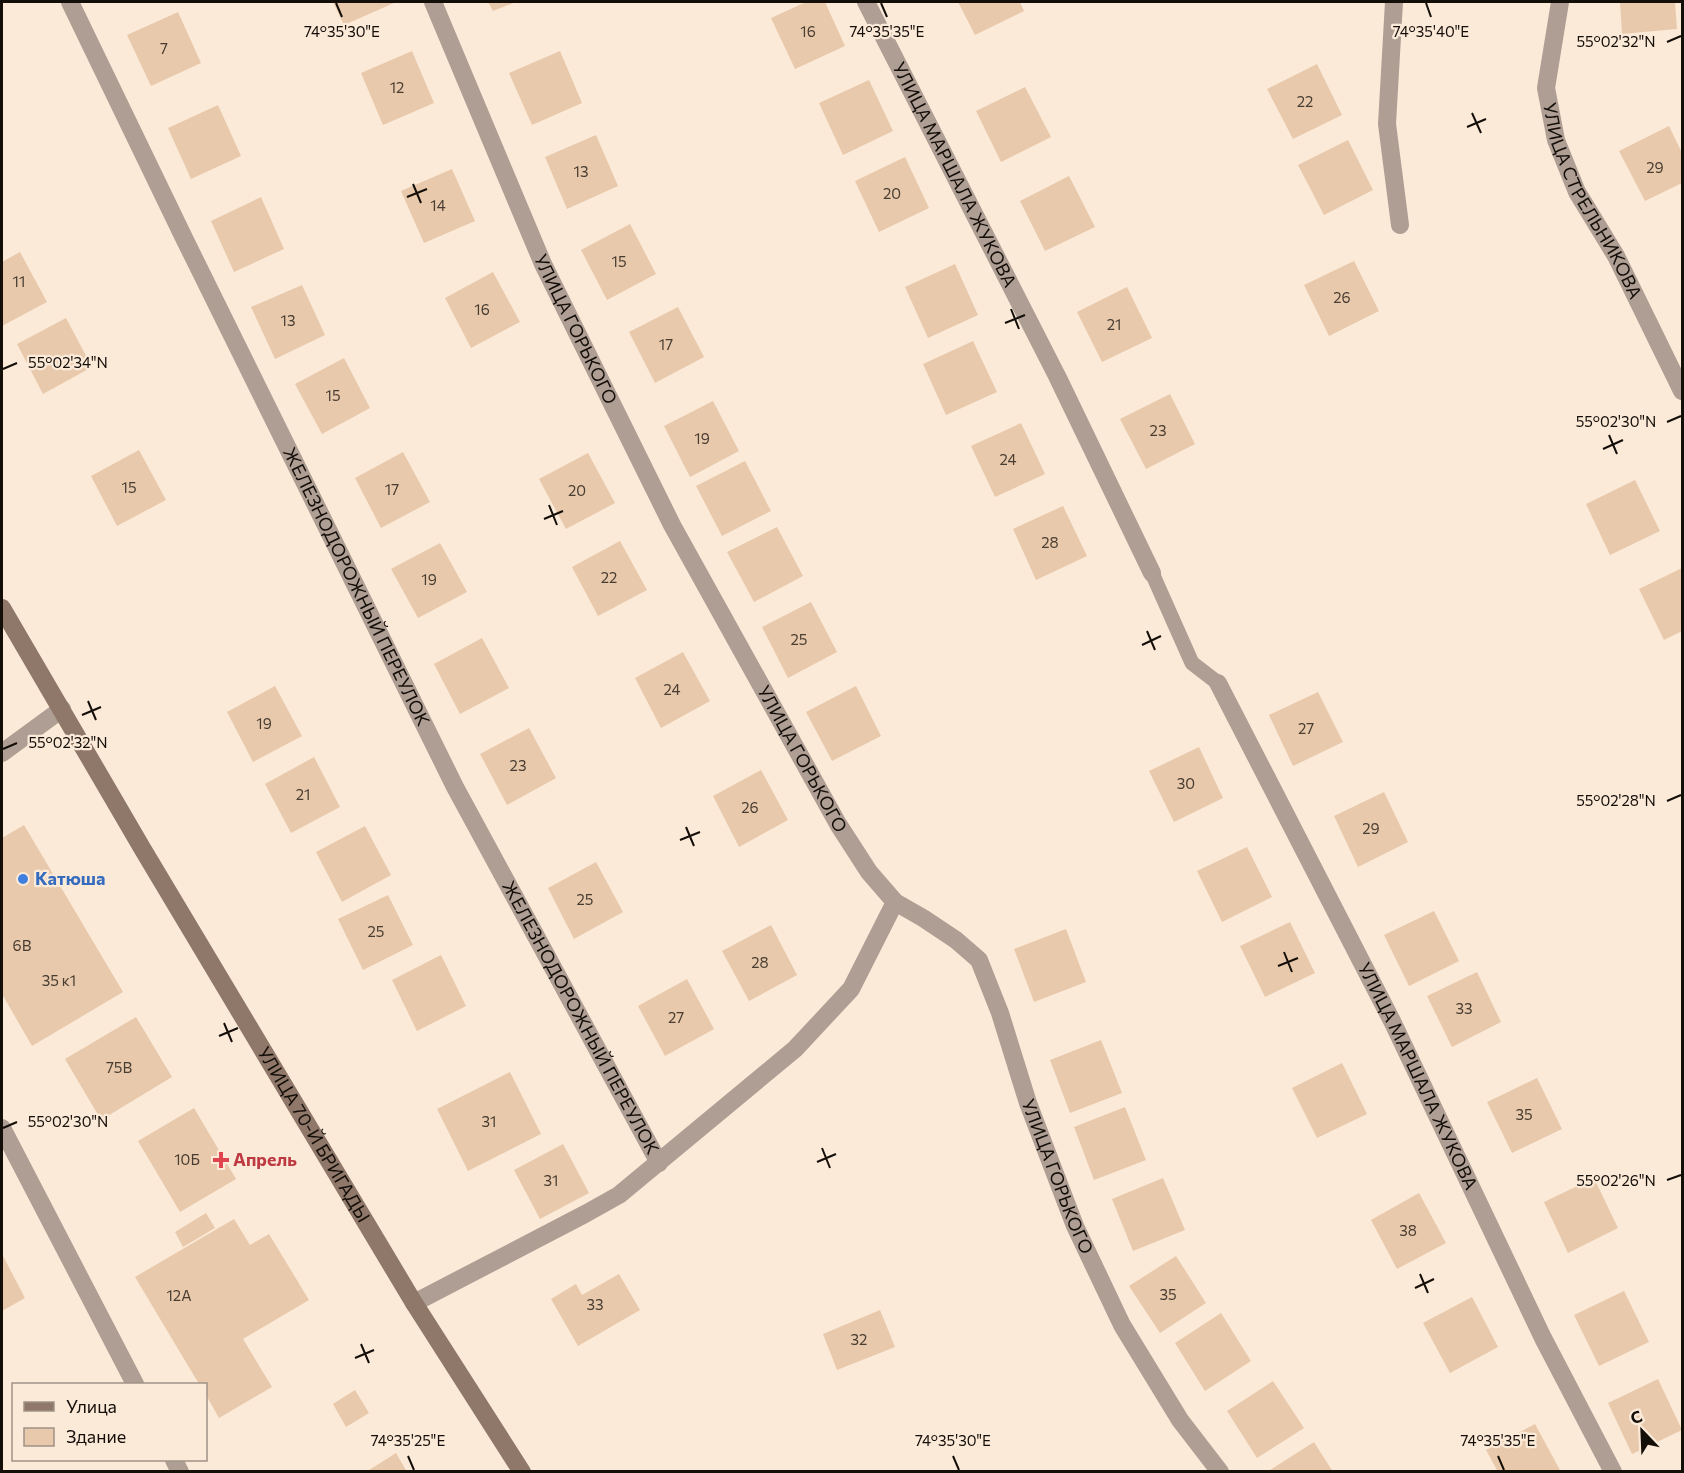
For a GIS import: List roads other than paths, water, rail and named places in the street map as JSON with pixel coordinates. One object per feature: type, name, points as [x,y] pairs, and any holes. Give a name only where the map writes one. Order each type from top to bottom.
[{"type":"main road","name":"УЛИЦА 70-Й БРИГАДЫ","points":[[2,608],[414,1304],[522,1472]]},
{"type":"street","name":"ЖЕЛЕЗНОДОРОЖНЫЙ ПЕРЕУЛОК","points":[[70,2],[189,249],[455,787],[659,1163]]},
{"type":"street","name":"УЛИЦА ГОРЬКОГО","points":[[433,2],[543,264],[672,525],[838,824],[869,872],[895,902],[956,940],[979,960],[1000,1013],[1028,1103],[1075,1227],[1122,1326],[1180,1420],[1220,1472]]},
{"type":"street","name":"УЛИЦА МАРШАЛА ЖУКОВА","points":[[866,2],[1058,376],[1152,573]]},
{"type":"street","points":[[1394,2],[1387,124],[1400,225]]},
{"type":"street","name":"УЛИЦА СТРЕЛЬНИКОВА","points":[[1560,2],[1546,88],[1556,140],[1577,192],[1616,256],[1683,391]]},
{"type":"street","name":"УЛИЦА МАРШАЛА ЖУКОВА","points":[[1218,683],[1393,1023],[1543,1338],[1612,1472]]},
{"type":"street","points":[[2,753],[62,710]]},
{"type":"street","points":[[414,1304],[585,1215],[619,1195],[659,1163],[795,1049],[851,989],[895,902]]},
{"type":"street","points":[[2,1128],[134,1383]]},
{"type":"lane","points":[[1152,573],[1192,663],[1218,683]]},
{"type":"place","name":"Катюша","points":[[23,879]]},
{"type":"place","name":"Апрель","points":[[221,1160]]}]
